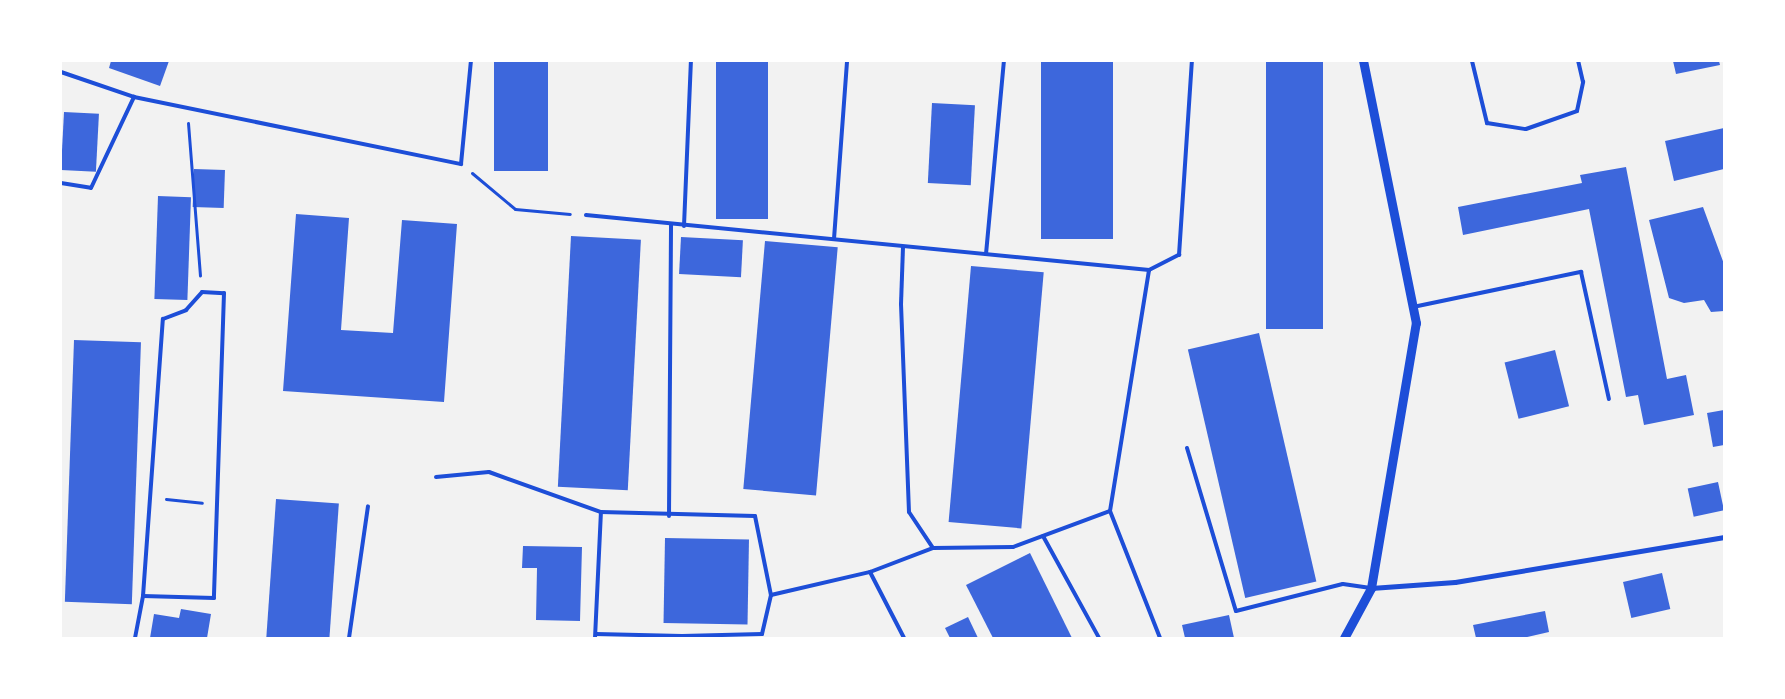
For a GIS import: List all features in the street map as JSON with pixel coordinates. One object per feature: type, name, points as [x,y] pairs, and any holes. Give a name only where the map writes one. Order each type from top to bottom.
[{"type":"street","points":[[1344,638],[1371,588],[1416,323],[1363,61]]},
{"type":"street","points":[[1371,588],[1455,582],[1724,537]]},
{"type":"lane","points":[[61,72],[134,97],[461,164],[471,61]]},
{"type":"lane","points":[[684,226],[691,61]]},
{"type":"lane","points":[[834,239],[846,61]]},
{"type":"lane","points":[[986,254],[1004,61]]},
{"type":"lane","points":[[586,215],[1149,270],[1179,255],[1192,61]]},
{"type":"lane","points":[[1472,61],[1487,123],[1526,129],[1577,111],[1583,82],[1578,61]]},
{"type":"lane","points":[[61,183],[91,188],[134,97]]},
{"type":"lane","points":[[669,516],[671,224]]},
{"type":"lane","points":[[903,246],[901,304],[908,512],[933,548]]},
{"type":"lane","points":[[1149,270],[1110,511],[1160,638]]},
{"type":"lane","points":[[1413,307],[1581,272],[1609,399]]},
{"type":"lane","points":[[135,638],[143,596],[163,319],[186,310],[202,292],[224,293],[214,598],[143,596]]},
{"type":"lane","points":[[1187,448],[1236,611],[1343,584],[1371,588]]},
{"type":"lane","points":[[436,477],[489,472],[601,512],[669,516],[755,516],[771,595],[762,634],[682,637],[596,636],[601,512]]},
{"type":"lane","points":[[349,638],[368,506]]},
{"type":"lane","points":[[771,595],[870,572],[933,548],[1013,547],[1110,511]]},
{"type":"lane","points":[[1043,536],[1099,638]]},
{"type":"lane","points":[[870,572],[904,638]]},
{"type":"path","points":[[187,108],[202,292]]},
{"type":"path","points":[[461,164],[515,209],[586,215]]},
{"type":"building","points":[[111,61],[169,61],[160,86],[109,68]]},
{"type":"building","points":[[494,61],[548,61],[548,171],[494,171]]},
{"type":"building","points":[[716,61],[768,61],[768,219],[716,219]]},
{"type":"building","points":[[1041,61],[1113,61],[1113,239],[1041,239]]},
{"type":"building","points":[[1266,61],[1323,61],[1323,329],[1266,329]]},
{"type":"building","points":[[1673,61],[1719,61],[1720,65],[1676,74]]},
{"type":"building","points":[[932,103],[975,105],[971,185],[928,183]]},
{"type":"building","points":[[64,112],[99,114],[96,172],[61,170]]},
{"type":"building","points":[[1724,128],[1724,169],[1674,181],[1665,141]]},
{"type":"building","points":[[1626,167],[1667,379],[1686,375],[1694,415],[1644,425],[1638,395],[1626,397],[1589,209],[1463,235],[1458,207],[1582,183],[1580,175]]},
{"type":"building","points":[[194,169],[225,170],[224,208],[193,207]]},
{"type":"building","points":[[158,196],[191,197],[187,300],[154,299]]},
{"type":"building","points":[[1703,207],[1724,264],[1724,311],[1711,312],[1704,300],[1684,303],[1669,298],[1649,220]]},
{"type":"building","points":[[296,214],[349,218],[341,330],[393,333],[402,220],[457,224],[444,402],[283,391]]},
{"type":"building","points":[[571,236],[641,240],[628,490],[558,487]]},
{"type":"building","points":[[681,237],[743,240],[741,277],[679,274]]},
{"type":"building","points":[[765,241],[838,247],[816,495],[743,489]]},
{"type":"building","points":[[971,266],[1044,272],[1021,528],[949,522]]},
{"type":"building","points":[[1259,333],[1316,581],[1245,598],[1188,349]]},
{"type":"building","points":[[74,340],[141,342],[132,604],[65,602]]},
{"type":"building","points":[[1555,350],[1569,406],[1519,419],[1505,363]]},
{"type":"building","points":[[1724,410],[1724,445],[1713,447],[1707,413]]},
{"type":"building","points":[[1718,482],[1724,510],[1694,517],[1688,488]]},
{"type":"building","points":[[276,499],[339,503],[329,638],[266,638]]},
{"type":"building","points":[[665,538],[749,539],[748,624],[664,623]]},
{"type":"building","points":[[523,546],[582,547],[580,621],[536,620],[537,568],[522,568]]},
{"type":"building","points":[[1030,553],[1072,638],[993,638],[966,585]]},
{"type":"building","points":[[1662,573],[1670,609],[1631,618],[1623,582]]},
{"type":"building","points":[[181,609],[211,614],[207,638],[150,638],[154,614],[179,618]]},
{"type":"building","points":[[1545,611],[1549,632],[1523,638],[1476,638],[1473,625]]},
{"type":"building","points":[[1229,615],[1234,638],[1185,638],[1182,625]]},
{"type":"building","points":[[968,617],[978,638],[950,638],[945,628]]}]
